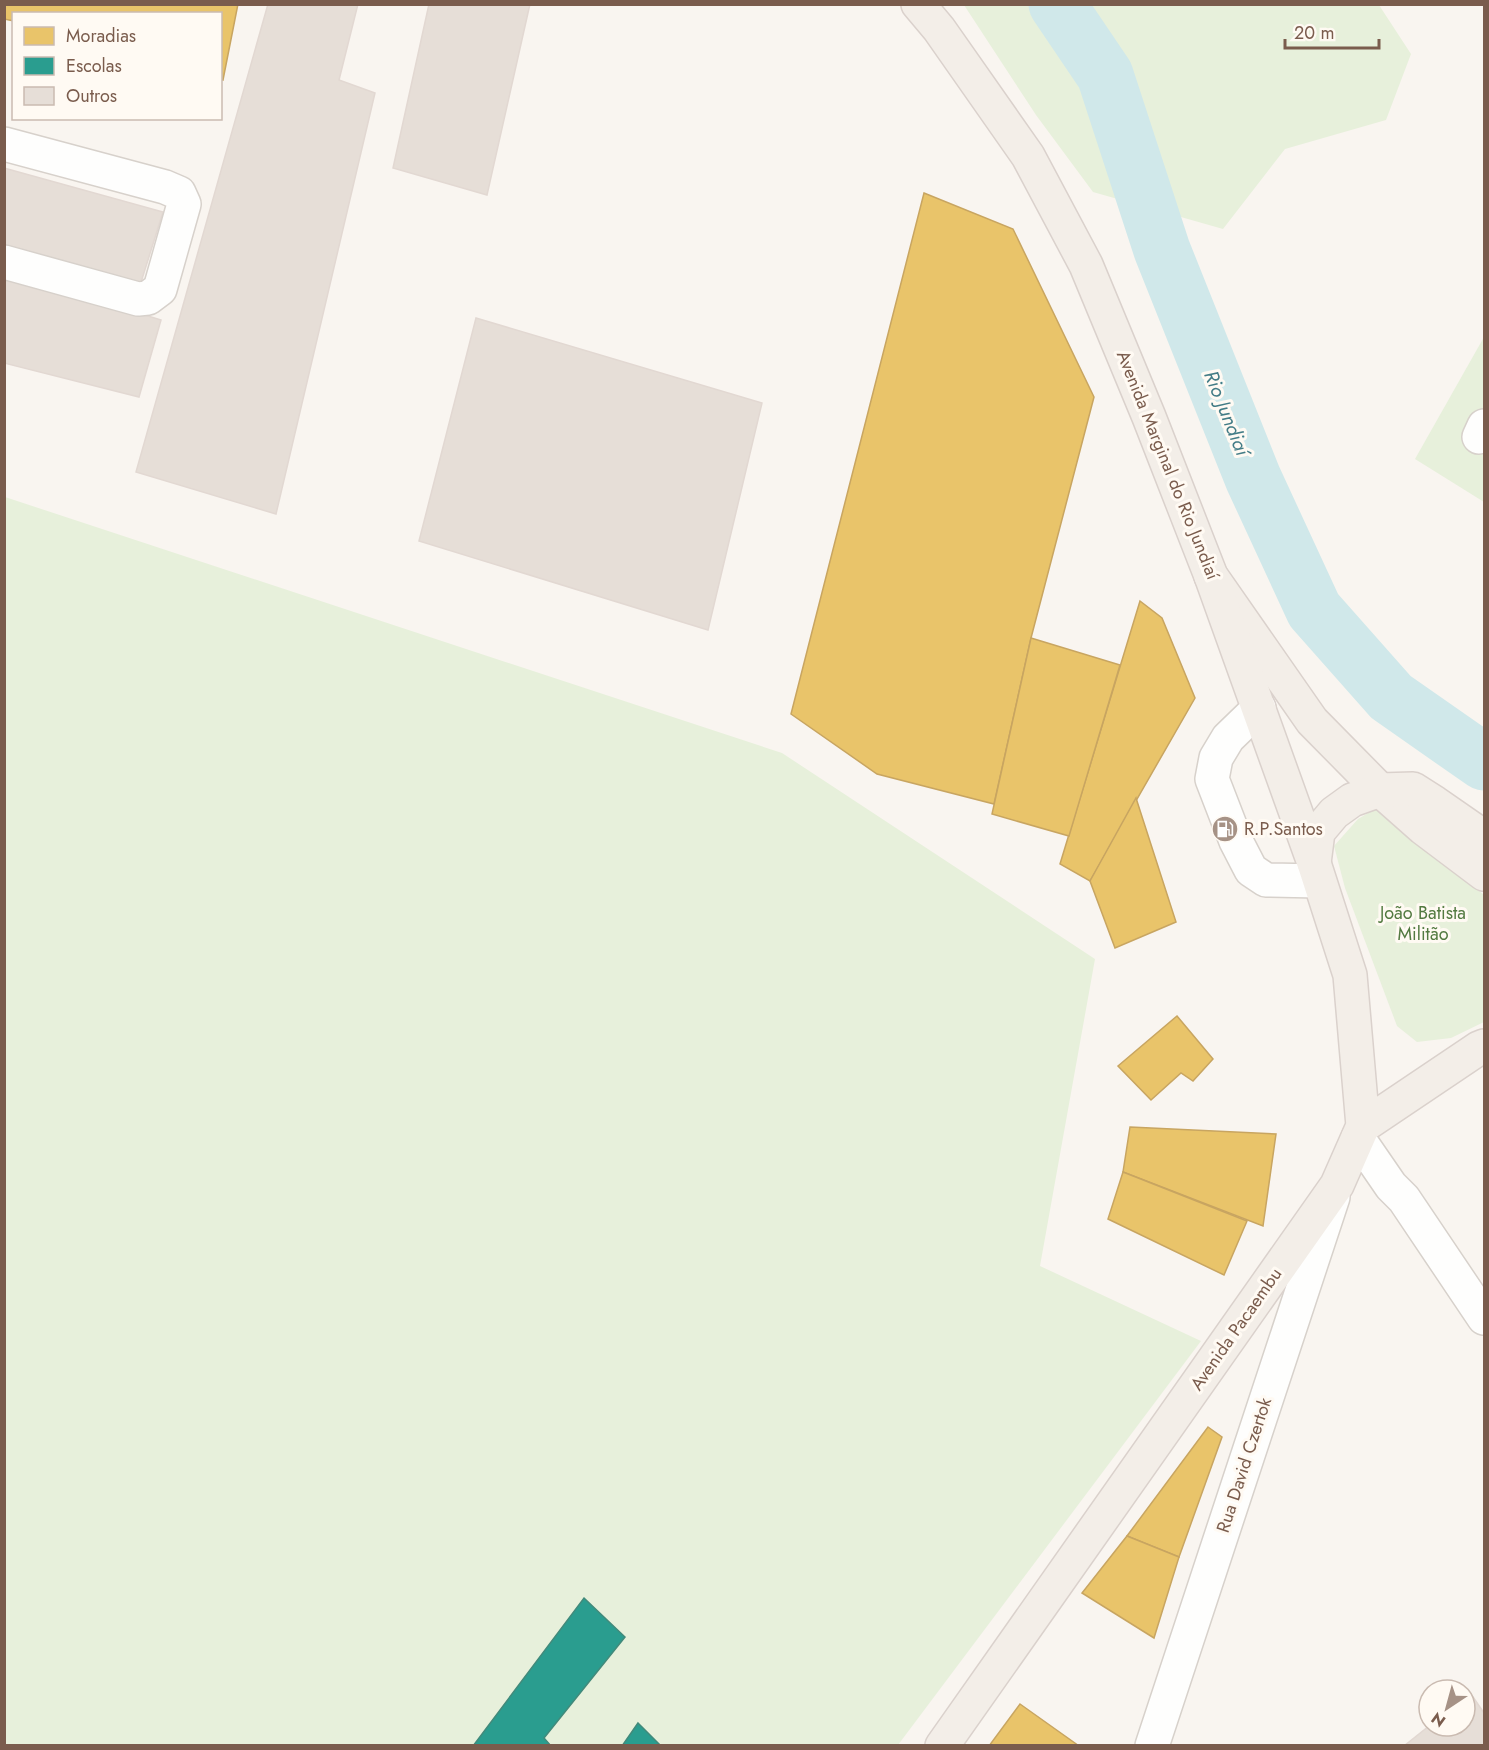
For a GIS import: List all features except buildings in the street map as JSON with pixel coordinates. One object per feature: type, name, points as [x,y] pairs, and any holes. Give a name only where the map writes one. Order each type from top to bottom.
[{"type":"main road","name":"Avenida Marginal do Rio Jundiaí","points":[[918,4],[939,29],[1028,156],[1086,265],[1211,576],[1312,721],[1380,790],[1423,828],[1485,873]]},
{"type":"main road","name":"Avenida Pacaembu","points":[[942,1746],[1337,1185],[1361,1132],[1350,975],[1317,872],[1211,576]]},
{"type":"main road","points":[[1317,872],[1318,832],[1334,813],[1352,800],[1380,790],[1413,789],[1485,837]]},
{"type":"main road","points":[[1361,1132],[1485,1046]]},
{"type":"street","points":[[4,144],[165,187],[179,193],[184,204],[160,289],[148,298],[138,299],[4,262]]},
{"type":"street","points":[[1259,708],[1228,738],[1216,758],[1212,780],[1236,841],[1251,870],[1266,880],[1317,872]]},
{"type":"street","points":[[1361,1132],[1391,1186],[1404,1199],[1485,1318]]},
{"type":"street","name":"Rua David Czertok","points":[[1152,1746],[1337,1185]]},
{"type":"green space","points":[[964,5],[1379,5],[1411,54],[1386,120],[1285,149],[1223,229],[1093,192],[1036,115]]},
{"type":"green space","points":[[1484,337],[1484,502],[1415,459]]},
{"type":"green space","points":[[5,497],[782,753],[1095,959],[1040,1266],[1201,1341],[898,1745],[5,1746]]},
{"type":"green space","name":"João Batista Militão","points":[[1375,809],[1397,824],[1484,895],[1484,1022],[1451,1038],[1417,1042],[1397,1026],[1345,888],[1334,846],[1358,819]]},
{"type":"waterway","name":"Rio Jundiaí","points":[[1057,4],[1105,75],[1162,250],[1253,478],[1314,610],[1391,697],[1484,762]]},
{"type":"place","name":"R.P.Santos","points":[[1225,829]]}]
